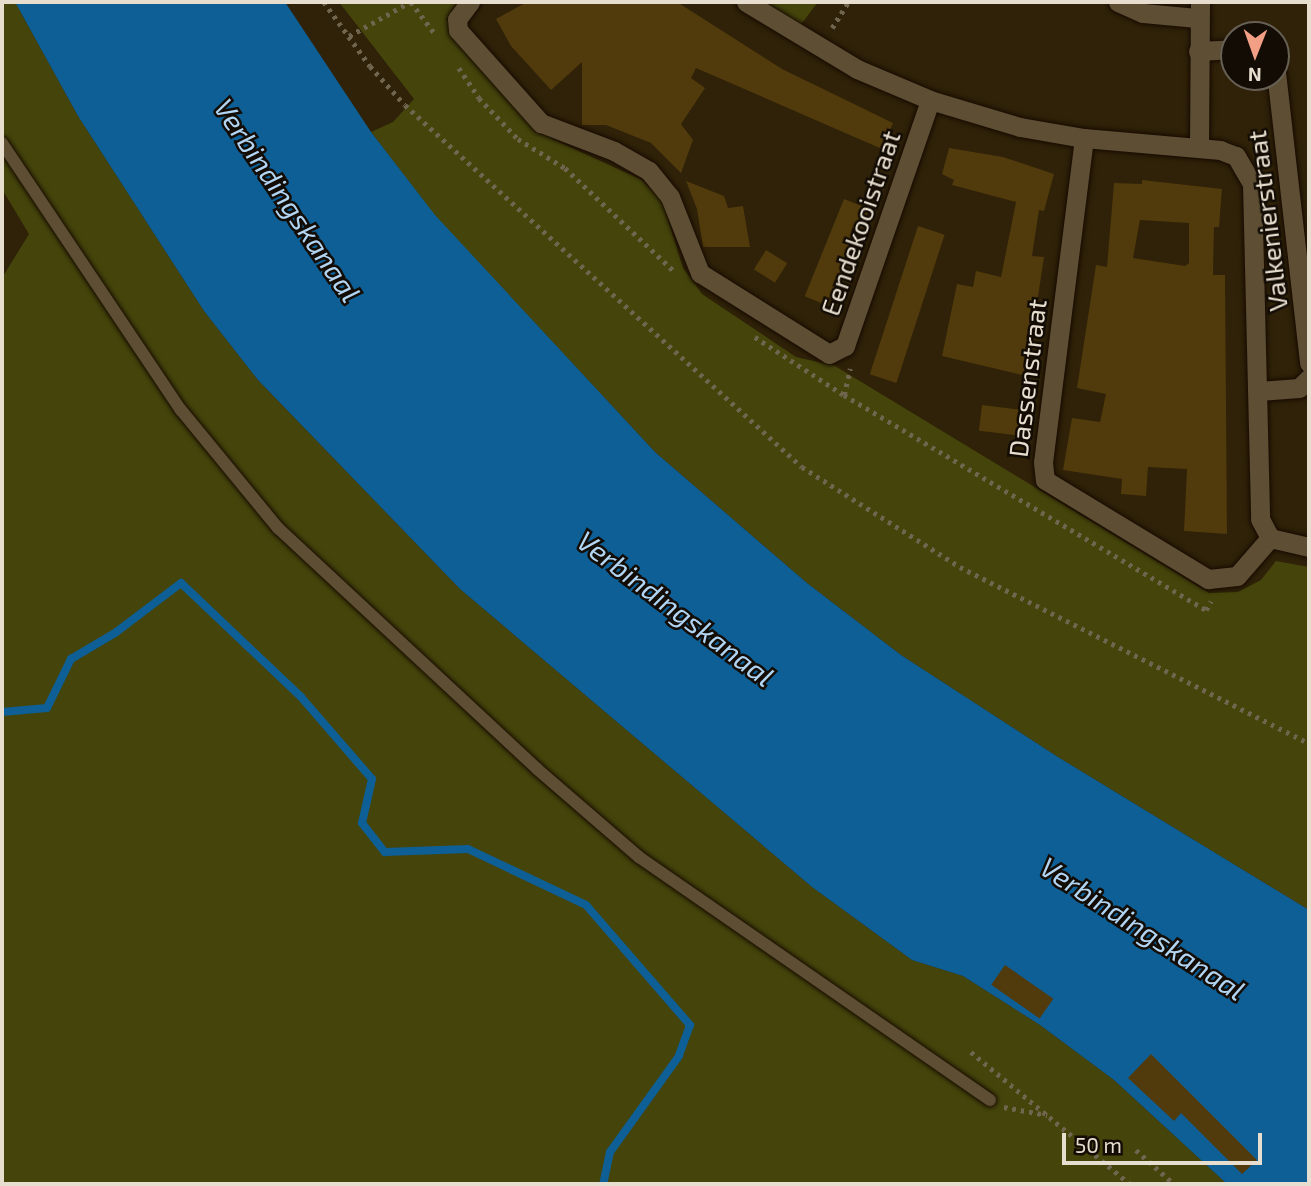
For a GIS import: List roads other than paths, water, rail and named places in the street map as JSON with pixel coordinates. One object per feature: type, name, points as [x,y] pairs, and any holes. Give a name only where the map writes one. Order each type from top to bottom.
[{"type":"street","name":"Eendekooistraat","points":[[470,2],[456,24],[541,123],[614,151],[649,171],[670,197],[700,273],[829,354],[845,346],[930,100]]},
{"type":"street","name":"Valkenierstraat","points":[[746,2],[856,69],[930,100],[1020,127],[1084,138],[1199,148],[1236,156],[1252,184],[1261,519],[1270,538]]},
{"type":"street","points":[[1118,2],[1143,13],[1198,10],[1199,148]]},
{"type":"street","points":[[1198,51],[1220,50]]},
{"type":"street","name":"Valkenierstraat","points":[[1278,91],[1309,363]]},
{"type":"street","name":"Dassenstraat","points":[[1084,138],[1043,462],[1045,481],[1208,579],[1237,576],[1270,538]]},
{"type":"street","points":[[1259,391],[1299,388],[1309,378]]},
{"type":"street","points":[[1270,538],[1309,547]]},
{"type":"lane","points":[[2,143],[181,410],[278,528],[537,769],[639,857],[990,1100]]},
{"type":"water","name":"Verbindingskanaal","points":[[15,2],[285,2],[371,132],[435,215],[655,452],[807,583],[901,655],[1058,757],[1309,910],[1309,1184],[1227,1184],[1114,1080],[1040,1025],[963,976],[912,960],[812,887],[460,589],[258,380],[204,311],[78,116]]},
{"type":"waterway","points":[[2,712],[47,708],[71,659],[115,633],[181,583],[301,697],[372,779],[362,823],[385,852],[468,849],[586,905],[690,1025],[679,1056],[610,1152],[603,1184]]}]
